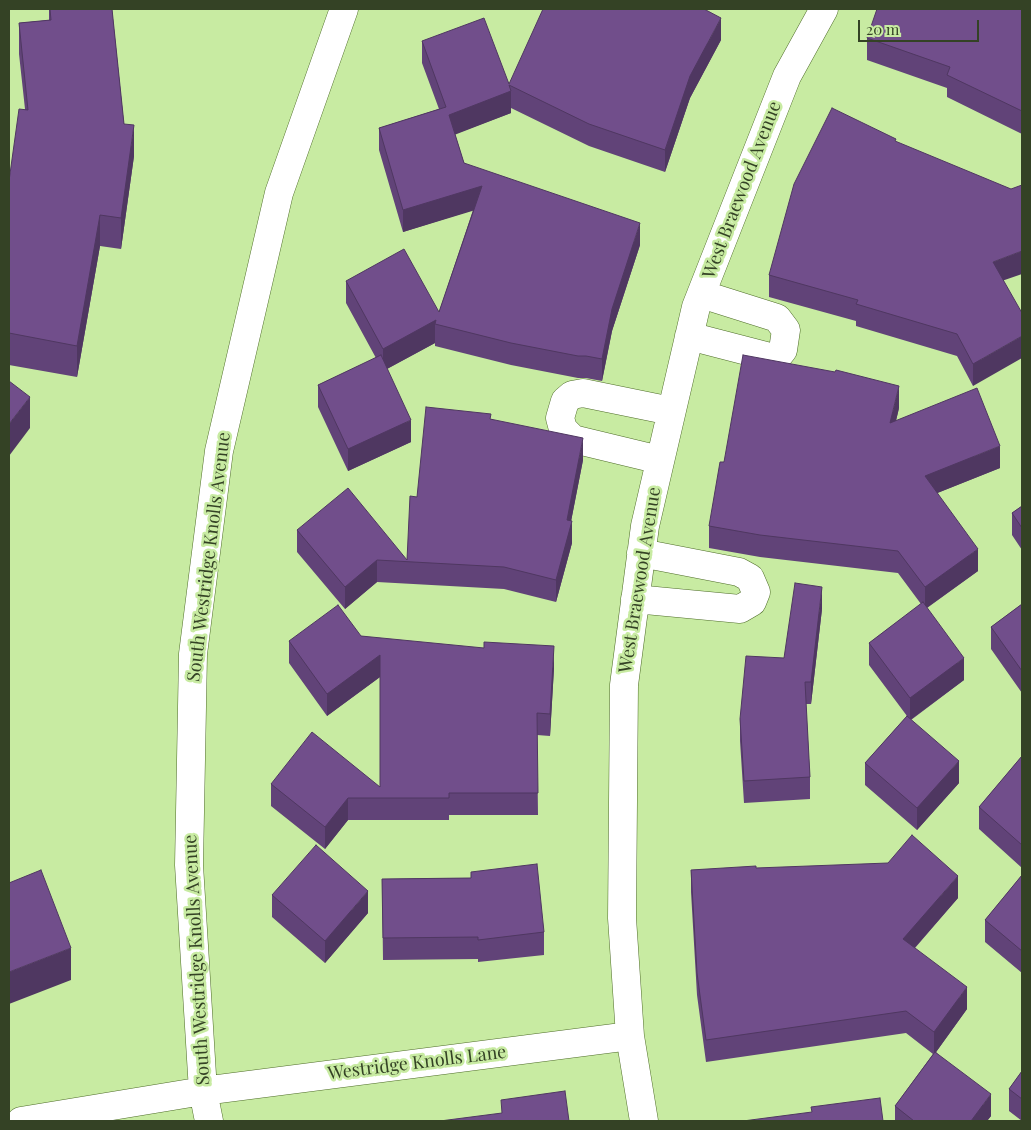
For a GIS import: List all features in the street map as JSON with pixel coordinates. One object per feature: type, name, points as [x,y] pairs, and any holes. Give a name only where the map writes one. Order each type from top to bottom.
[{"type":"street","name":"South Westridge Knolls Avenue","points":[[209,1121],[204,1091],[189,865],[193,664],[219,451],[279,193],[344,9]]},
{"type":"street","name":"West Braewood Avenue","points":[[644,1121],[630,1036],[622,918],[624,695],[634,599],[645,526],[696,307],[787,76],[824,9]]},
{"type":"street","points":[[689,336],[770,357],[778,356],[782,350],[786,330],[777,318],[701,294]]},
{"type":"street","points":[[660,460],[573,439],[563,429],[560,418],[565,401],[572,395],[583,394],[671,411]]},
{"type":"street","points":[[634,599],[740,609],[752,602],[756,592],[750,578],[739,572],[641,553]]},
{"type":"street","name":"Westridge Knolls Lane","points":[[21,1121],[204,1091],[630,1036]]},
{"type":"building","points":[[50,9],[112,9],[124,124],[134,125],[121,218],[100,215],[77,346],[9,333],[9,181],[19,109],[28,110],[19,23],[51,20]]},
{"type":"building","points":[[543,9],[704,9],[721,18],[690,76],[665,150],[589,124],[509,85],[511,91],[449,115],[464,163],[640,223],[612,309],[602,359],[511,343],[435,324],[436,320],[383,349],[346,281],[404,249],[439,312],[482,186],[403,210],[379,128],[446,107],[422,41],[484,18],[509,84]]},
{"type":"building","points":[[877,9],[1022,9],[1022,111],[947,75],[950,67],[867,38]]},
{"type":"building","points":[[832,108],[896,139],[895,141],[1011,189],[1022,185],[1022,251],[993,262],[1022,313],[1022,336],[973,364],[957,334],[856,304],[858,300],[769,275],[794,184]]},
{"type":"building","points":[[381,355],[411,420],[348,449],[318,385]]},
{"type":"building","points":[[743,355],[835,372],[836,370],[899,386],[890,423],[977,388],[1000,446],[925,476],[978,549],[925,587],[898,551],[760,535],[709,526],[720,462],[724,462]]},
{"type":"building","points":[[9,381],[30,397],[9,424]]},
{"type":"building","points":[[426,407],[491,414],[490,419],[583,438],[567,520],[572,521],[556,580],[504,567],[377,560],[345,587],[297,530],[348,488],[407,560],[410,496],[417,497]]},
{"type":"building","points":[[1022,506],[1022,528],[1012,513]]},
{"type":"building","points":[[795,583],[822,587],[811,682],[805,682],[810,777],[744,781],[740,719],[746,656],[784,658]]},
{"type":"building","points":[[923,602],[964,658],[910,698],[869,643]]},
{"type":"building","points":[[1022,604],[1022,671],[991,627]]},
{"type":"building","points":[[338,605],[361,636],[484,648],[484,642],[554,646],[550,714],[537,713],[538,793],[449,793],[449,798],[348,798],[325,827],[271,784],[312,732],[380,787],[380,655],[327,694],[289,641]]},
{"type":"building","points":[[907,716],[959,761],[917,808],[865,763]]},
{"type":"building","points":[[1022,756],[1022,845],[979,807]]},
{"type":"building","points":[[912,835],[958,876],[903,939],[967,987],[934,1032],[906,1011],[706,1040],[697,973],[691,870],[756,866],[756,868],[888,863]]},
{"type":"building","points":[[316,845],[368,891],[325,941],[272,895]]},
{"type":"building","points":[[537,864],[544,932],[478,940],[478,937],[383,938],[382,879],[471,878],[471,872]]},
{"type":"building","points":[[41,870],[71,948],[9,972],[9,883]]},
{"type":"building","points":[[1022,875],[1022,951],[985,920]]},
{"type":"building","points":[[935,1052],[991,1094],[971,1121],[914,1121],[895,1106]]},
{"type":"building","points":[[1022,1071],[1022,1099],[1009,1089]]},
{"type":"building","points":[[565,1091],[569,1121],[440,1121],[502,1113],[501,1100]]},
{"type":"building","points":[[880,1098],[883,1121],[743,1121],[812,1112],[811,1107]]}]
